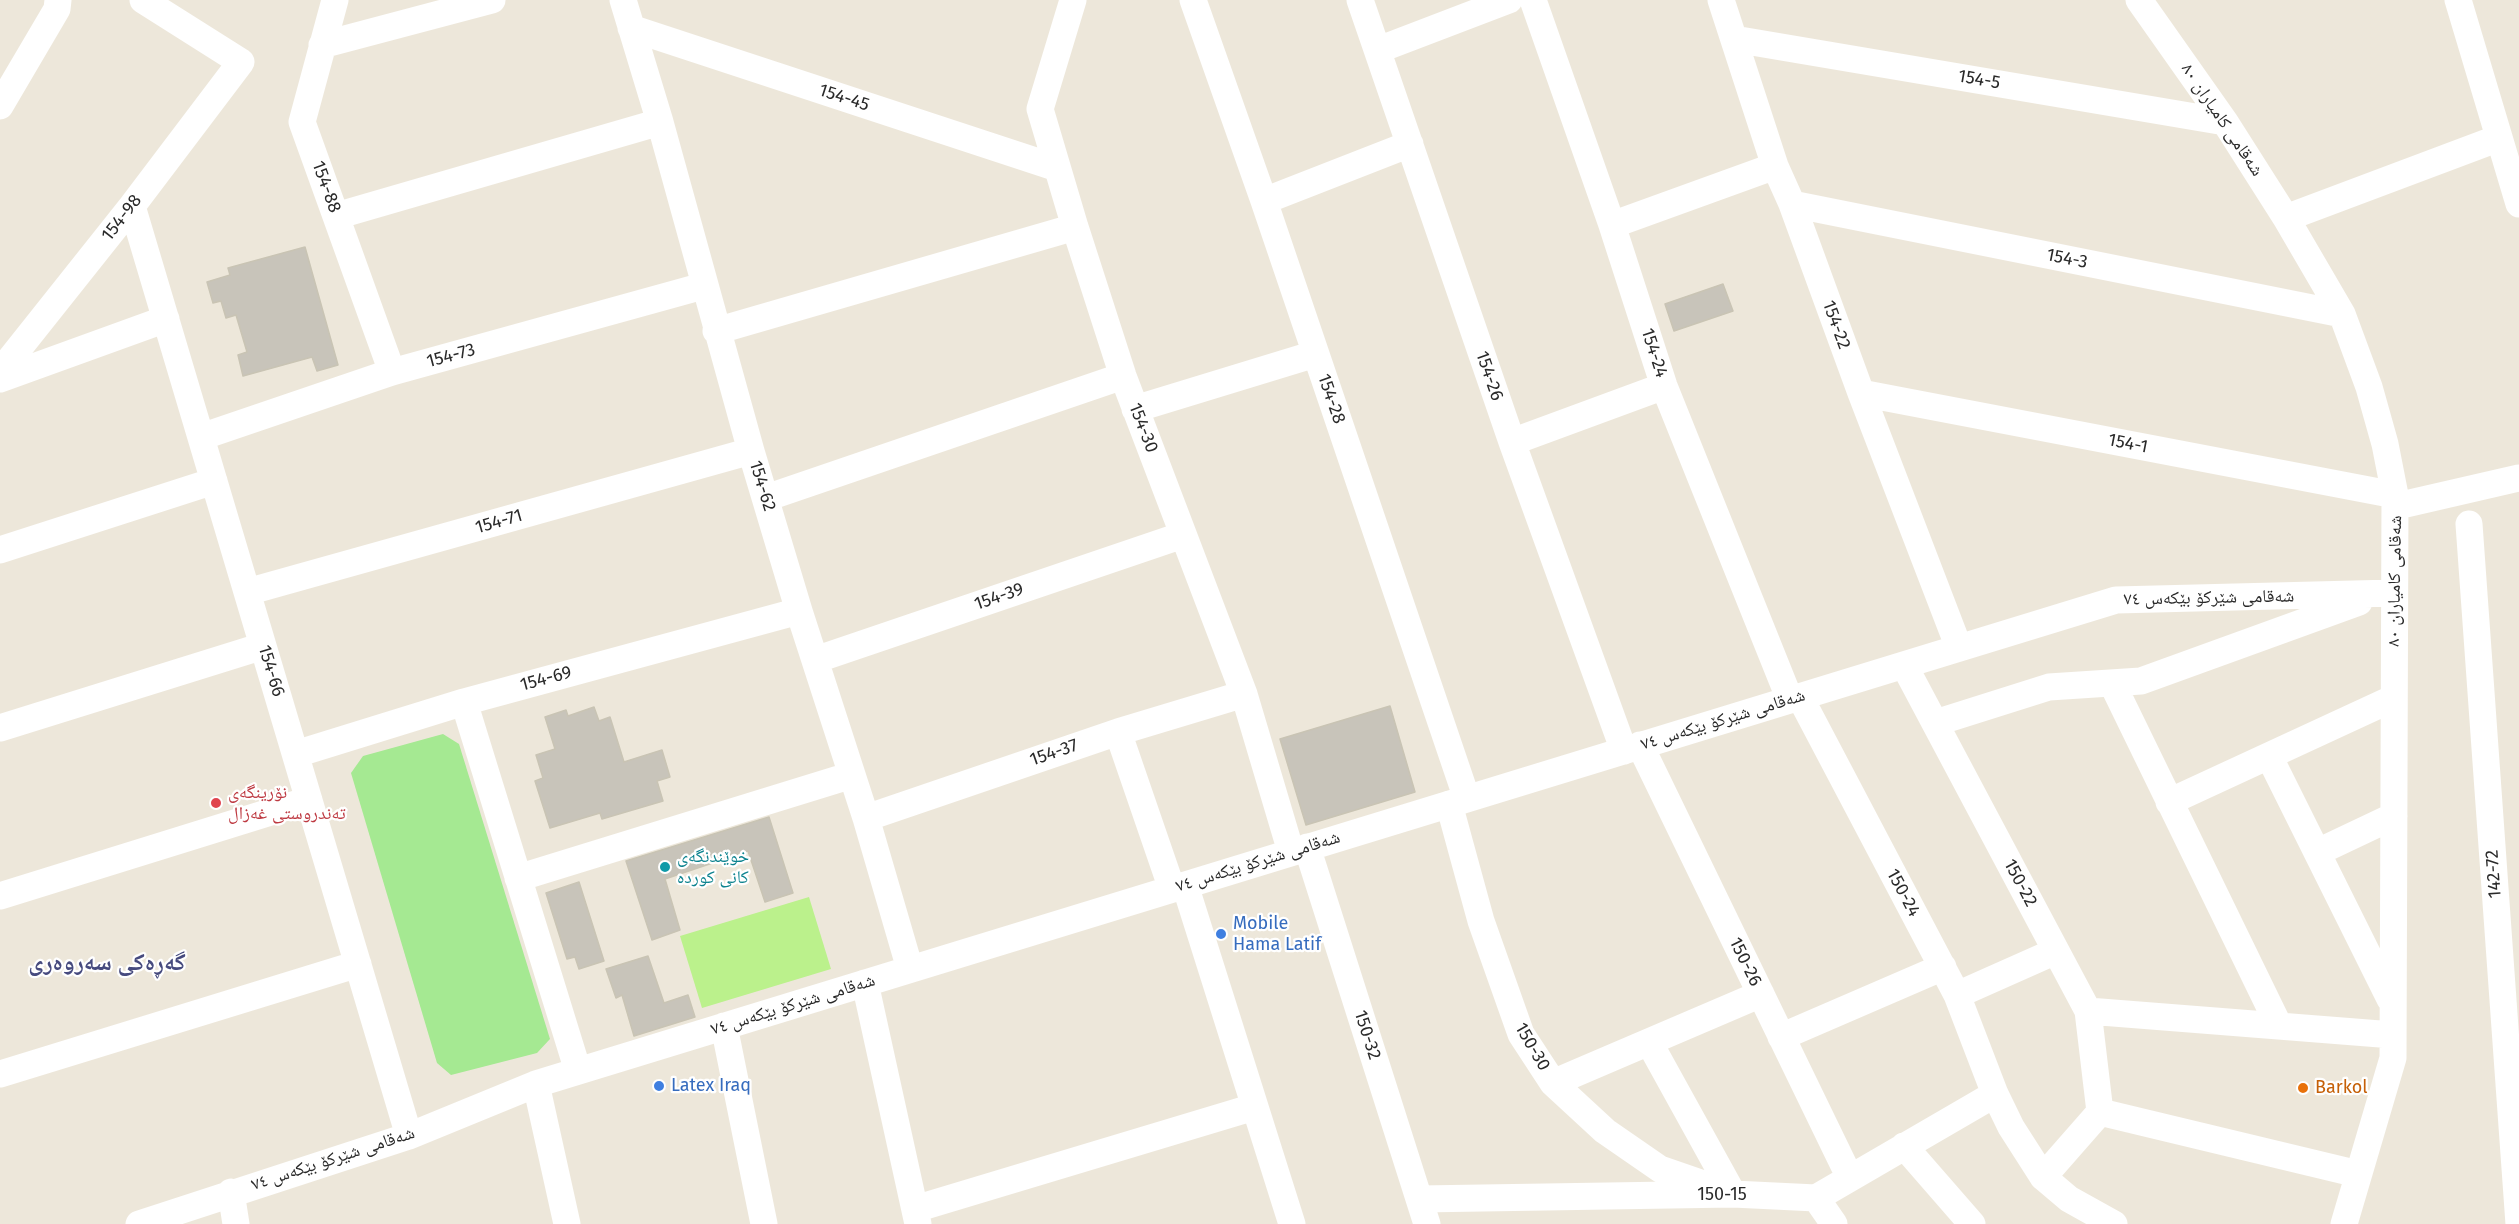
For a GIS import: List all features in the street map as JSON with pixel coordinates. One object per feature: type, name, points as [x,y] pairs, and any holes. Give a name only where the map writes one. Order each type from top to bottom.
[{"type":"street","points":[[1,103],[57,9],[58,0]]},
{"type":"street","name":"154-98","points":[[0,372],[132,206],[241,62],[143,0]]},
{"type":"street","name":"154-88","points":[[335,0],[302,122],[392,372]]},
{"type":"street","points":[[322,45],[492,0]]},
{"type":"street","name":"154-62","points":[[623,0],[660,123],[751,451],[799,611],[866,818],[910,969]]},
{"type":"street","points":[[1024,157],[1073,0]]},
{"type":"street","name":"154-28","points":[[1192,0],[1264,201],[1315,354],[1458,802]]},
{"type":"street","name":"154-26","points":[[1360,0],[1512,442],[1632,748]]},
{"type":"street","points":[[1378,50],[1509,0]]},
{"type":"street","name":"154-24","points":[[1533,0],[1612,225],[1664,386],[1795,698]]},
{"type":"street","name":"154-22","points":[[1720,0],[1775,166],[1792,204],[1861,393],[1959,648]]},
{"type":"street","name":"شەقامی کامیاران ٨٠","points":[[2139,0],[2225,122],[2286,218],[2342,314],[2369,387],[2385,444],[2396,500],[2387,594],[2394,698],[2393,1058],[2344,1224]]},
{"type":"street","points":[[2458,0],[2519,204]]},
{"type":"street","name":"154-45","points":[[631,28],[1057,168]]},
{"type":"street","name":"154-5","points":[[1734,39],[2225,122]]},
{"type":"street","name":"154-30","points":[[1040,109],[1123,376],[1244,694],[1299,850]]},
{"type":"street","points":[[336,216],[660,123]]},
{"type":"street","points":[[2286,218],[2499,138]]},
{"type":"street","points":[[1264,201],[1410,144]]},
{"type":"street","points":[[1612,225],[1775,166]]},
{"type":"street","name":"154-3","points":[[1792,204],[2342,314]]},
{"type":"street","name":"154-66","points":[[132,206],[409,1136]]},
{"type":"street","points":[[716,331],[1075,227]]},
{"type":"street","name":"154-73","points":[[201,437],[392,372],[704,286]]},
{"type":"street","points":[[0,379],[166,319]]},
{"type":"street","points":[[1135,409],[1315,354]]},
{"type":"street","points":[[766,498],[1123,376]]},
{"type":"street","points":[[1512,442],[1664,386]]},
{"type":"street","name":"154-1","points":[[1861,393],[2396,500]]},
{"type":"street","name":"154-71","points":[[247,592],[751,451]]},
{"type":"street","points":[[2396,500],[2519,478]]},
{"type":"street","points":[[0,550],[214,481]]},
{"type":"street","name":"142-72","points":[[2469,524],[2512,1022],[2519,1224]]},
{"type":"street","name":"154-39","points":[[815,660],[1183,535]]},
{"type":"street","points":[[1935,723],[2049,687],[2141,681],[2387,594]]},
{"type":"street","name":"شەقامی شێرکۆ بێکەس ٧٤","points":[[139,1224],[231,1192],[409,1136],[536,1084],[2116,600],[2387,594]]},
{"type":"street","name":"154-69","points":[[296,754],[464,702],[799,611]]},
{"type":"street","points":[[0,728],[263,646]]},
{"type":"street","name":"150-22","points":[[1904,664],[2088,1011],[2100,1112]]},
{"type":"street","points":[[2112,683],[2279,1026]]},
{"type":"street","name":"154-37","points":[[866,818],[1118,732],[1244,694]]},
{"type":"street","name":"150-24","points":[[1795,698],[1957,995],[1995,1094],[2011,1127],[2043,1178],[2069,1199],[2114,1224]]},
{"type":"street","points":[[2169,802],[2394,698]]},
{"type":"street","points":[[464,702],[578,1071]]},
{"type":"street","points":[[1118,732],[1179,887],[1292,1224]]},
{"type":"street","name":"150-26","points":[[1632,748],[1761,994],[1850,1178]]},
{"type":"street","points":[[2269,756],[2393,1005]]},
{"type":"street","points":[[518,878],[852,775]]},
{"type":"street","points":[[0,896],[309,800]]},
{"type":"street","name":"150-30","points":[[1458,802],[1481,921],[1521,1034],[1553,1083],[1605,1131],[1660,1169],[1734,1194]]},
{"type":"street","points":[[2318,852],[2394,816]]},
{"type":"street","name":"150-32","points":[[1299,850],[1424,1212]]},
{"type":"street","points":[[1957,995],[2056,951]]},
{"type":"street","points":[[0,1074],[358,964]]},
{"type":"street","points":[[1781,1037],[1942,967]]},
{"type":"street","points":[[864,983],[916,1217],[1254,1107]]},
{"type":"street","points":[[1553,1083],[1761,994]]},
{"type":"street","points":[[2088,1011],[2393,1035]]},
{"type":"street","points":[[724,1026],[764,1224]]},
{"type":"street","points":[[1649,1042],[1734,1194]]},
{"type":"street","points":[[536,1084],[567,1224]]},
{"type":"street","points":[[1834,1224],[1816,1198],[1995,1094]]},
{"type":"street","points":[[2043,1178],[2100,1112],[2358,1174]]},
{"type":"street","points":[[1904,1146],[1972,1224]]},
{"type":"street","points":[[231,1192],[236,1224]]},
{"type":"street","name":"150-15","points":[[1424,1212],[1734,1194],[1816,1198]]},
{"type":"green space","points":[[443,734],[459,744],[550,1039],[537,1053],[451,1075],[437,1063],[351,773],[363,756]]},
{"type":"green space","points":[[809,897],[831,969],[702,1008],[680,936]]},
{"type":"building","points":[[305,247],[338,365],[317,371],[312,357],[243,376],[238,355],[247,352],[236,315],[226,318],[221,301],[213,303],[207,282],[230,275],[228,268]]},
{"type":"building","points":[[1723,284],[1733,311],[1674,331],[1665,304]]},
{"type":"building","points":[[1390,706],[1415,792],[1306,825],[1280,739]]},
{"type":"building","points":[[594,707],[599,721],[610,717],[624,762],[662,750],[670,777],[657,781],[663,801],[602,819],[600,813],[550,828],[535,781],[543,778],[536,755],[555,749],[545,717],[566,710],[568,716]]},
{"type":"building","name":"خوێندنگەی کانی کوردە","points":[[769,817],[793,893],[765,902],[748,851],[665,879],[680,930],[652,940],[626,861]]},
{"type":"building","points":[[579,882],[604,961],[579,969],[575,957],[567,959],[546,893]]},
{"type":"building","points":[[648,956],[664,1003],[688,995],[695,1017],[634,1036],[622,995],[616,998],[606,969]]},
{"type":"place","name":"نۆرینگەی تەندروستی غەزال","points":[[216,803]]},
{"type":"place","name":"خوێندنگەی کانی کوردە","points":[[665,867]]},
{"type":"place","name":"Mobile Hama Latif","points":[[1221,934]]},
{"type":"place","name":"Latex Iraq","points":[[659,1086]]},
{"type":"place","name":"Barkol","points":[[2303,1088]]},
{"type":"district","name":"گەڕەکی سەروەری","points":[[107,963]]}]
